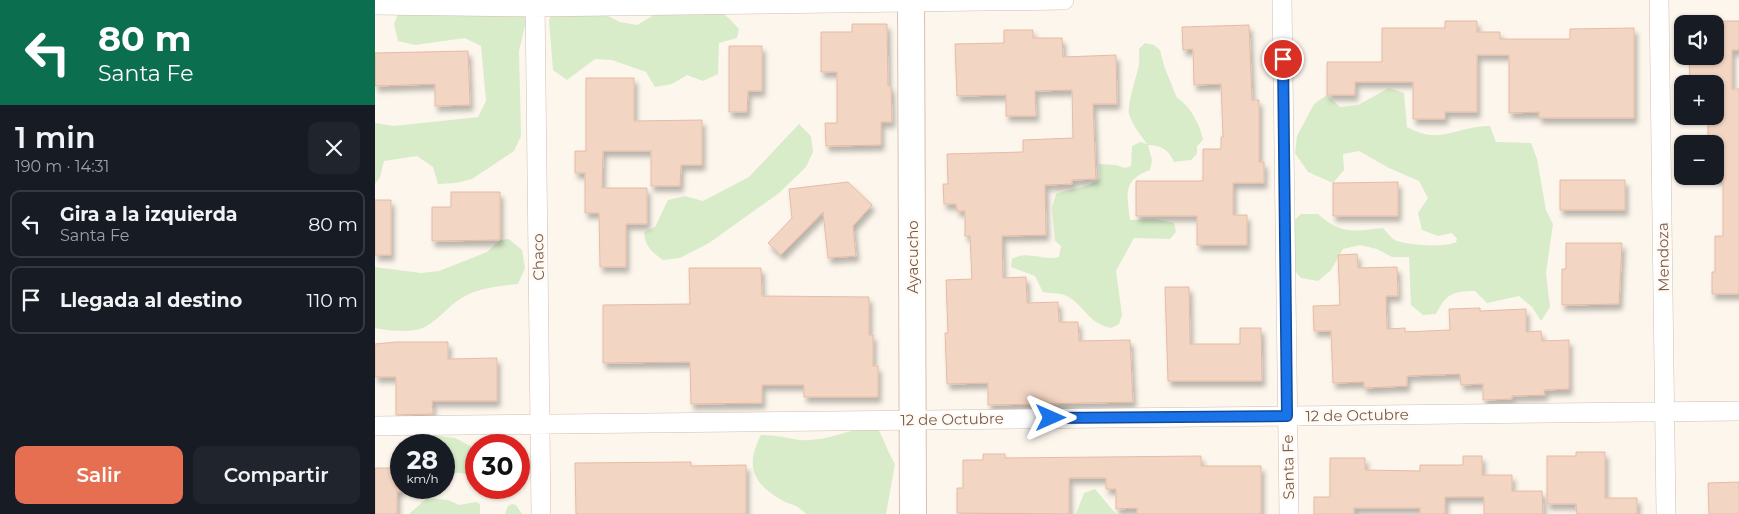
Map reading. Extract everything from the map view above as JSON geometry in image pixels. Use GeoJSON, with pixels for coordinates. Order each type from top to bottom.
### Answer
{"type":"FeatureCollection","features":[{"type":"Feature","properties":{"kind":"street"},"geometry":{"type":"LineString","coordinates":[[375,5],[1064,0]]}},
{"type":"Feature","properties":{"kind":"street","name":"Santa Fe"},"geometry":{"type":"LineString","coordinates":[[1282,0],[1289,514]]}},
{"type":"Feature","properties":{"kind":"street","name":"Mendoza"},"geometry":{"type":"LineString","coordinates":[[1659,0],[1666,514]]}},
{"type":"Feature","properties":{"kind":"street","name":"Ayacucho"},"geometry":{"type":"LineString","coordinates":[[911,1],[913,514]]}},
{"type":"Feature","properties":{"kind":"street","name":"Chaco"},"geometry":{"type":"LineString","coordinates":[[535,4],[541,514]]}},
{"type":"Feature","properties":{"kind":"street","name":"12 de Octubre"},"geometry":{"type":"LineString","coordinates":[[375,426],[1739,411]]}},
{"type":"Feature","properties":{"kind":"green space"},"geometry":{"type":"Polygon","coordinates":[[[664,3],[698,4],[714,8],[739,29],[737,38],[719,43],[718,74],[703,81],[687,75],[672,84],[655,87],[646,72],[612,60],[595,59],[567,80],[553,70],[549,20],[556,4],[602,13],[620,22],[637,25],[652,16],[664,3]]]}},
{"type":"Feature","properties":{"kind":"green space"},"geometry":{"type":"Polygon","coordinates":[[[516,5],[527,18],[519,51],[521,136],[514,151],[472,179],[456,183],[438,184],[433,167],[417,156],[384,161],[380,177],[375,184],[375,123],[394,126],[478,117],[486,101],[481,46],[465,38],[415,45],[398,41],[394,24],[401,7],[516,5]]]}},
{"type":"Feature","properties":{"kind":"green space"},"geometry":{"type":"Polygon","coordinates":[[[1145,43],[1154,45],[1160,50],[1164,66],[1177,98],[1186,105],[1194,116],[1203,140],[1197,146],[1197,154],[1191,160],[1174,162],[1170,154],[1164,149],[1148,145],[1152,160],[1150,170],[1135,179],[1128,189],[1130,220],[1155,219],[1174,223],[1176,232],[1170,239],[1134,238],[1116,271],[1122,315],[1119,324],[1111,328],[1097,323],[1076,302],[1067,296],[1043,292],[1035,276],[1011,267],[1012,259],[1018,256],[1059,257],[1061,246],[1055,241],[1052,208],[1056,194],[1086,186],[1096,181],[1100,178],[1099,164],[1116,165],[1125,168],[1131,166],[1132,146],[1140,142],[1147,144],[1129,114],[1129,105],[1139,67],[1139,49],[1145,43]]]}},
{"type":"Feature","properties":{"kind":"green space"},"geometry":{"type":"Polygon","coordinates":[[[1389,88],[1404,93],[1407,127],[1419,132],[1439,135],[1490,126],[1496,142],[1531,143],[1537,159],[1546,210],[1553,224],[1546,273],[1550,307],[1541,321],[1532,307],[1519,296],[1487,303],[1475,291],[1451,295],[1443,302],[1436,314],[1423,315],[1411,305],[1409,257],[1392,257],[1377,249],[1360,245],[1343,249],[1331,270],[1318,281],[1301,278],[1288,263],[1288,226],[1301,214],[1318,214],[1326,221],[1348,230],[1383,228],[1397,241],[1418,245],[1444,245],[1456,242],[1457,239],[1452,233],[1438,236],[1422,230],[1418,213],[1428,198],[1419,181],[1389,168],[1359,151],[1343,154],[1344,170],[1333,183],[1308,172],[1295,153],[1297,136],[1314,104],[1327,95],[1340,107],[1358,105],[1389,88]]]}},
{"type":"Feature","properties":{"kind":"green space"},"geometry":{"type":"Polygon","coordinates":[[[799,124],[811,136],[813,152],[806,167],[779,193],[709,243],[680,258],[663,260],[650,249],[644,232],[655,227],[668,200],[685,196],[703,201],[749,177],[799,124]]]}},
{"type":"Feature","properties":{"kind":"green space"},"geometry":{"type":"Polygon","coordinates":[[[509,239],[522,250],[525,268],[518,284],[487,288],[469,294],[457,301],[431,323],[420,329],[400,331],[375,328],[375,267],[421,273],[439,271],[487,252],[500,240],[509,239]]]}},
{"type":"Feature","properties":{"kind":"green space"},"geometry":{"type":"Polygon","coordinates":[[[876,426],[895,464],[886,514],[806,514],[798,507],[770,493],[757,479],[753,464],[756,445],[761,435],[808,440],[826,438],[876,426]]]}},
{"type":"Feature","properties":{"kind":"green space"},"geometry":{"type":"Polygon","coordinates":[[[455,438],[465,443],[465,474],[455,473],[455,438]]]}},
{"type":"Feature","properties":{"kind":"green space"},"geometry":{"type":"Polygon","coordinates":[[[1095,489],[1116,514],[1076,514],[1084,493],[1095,489]]]}},
{"type":"Feature","properties":{"kind":"green space"},"geometry":{"type":"Polygon","coordinates":[[[426,499],[448,500],[459,505],[476,502],[480,504],[480,514],[409,514],[426,499]]]}},
{"type":"Feature","properties":{"kind":"green space"},"geometry":{"type":"Polygon","coordinates":[[[516,505],[522,514],[505,514],[508,506],[516,505]]]}},
{"type":"Feature","properties":{"kind":"building"},"geometry":{"type":"Polygon","coordinates":[[[1445,21],[1477,21],[1477,32],[1500,32],[1500,39],[1570,39],[1570,29],[1634,28],[1634,118],[1539,118],[1539,112],[1509,113],[1509,55],[1477,55],[1477,112],[1445,112],[1445,119],[1413,119],[1413,82],[1355,82],[1355,95],[1327,95],[1327,62],[1382,62],[1382,28],[1445,28],[1445,21]]]}},
{"type":"Feature","properties":{"kind":"building"},"geometry":{"type":"Polygon","coordinates":[[[1724,21],[1739,21],[1739,50],[1732,50],[1732,89],[1739,89],[1739,294],[1712,294],[1712,272],[1715,272],[1715,236],[1723,236],[1724,135],[1708,135],[1708,125],[1724,125],[1724,75],[1690,75],[1689,65],[1724,65],[1724,21]]]}},
{"type":"Feature","properties":{"kind":"building"},"geometry":{"type":"Polygon","coordinates":[[[852,24],[887,24],[888,86],[891,86],[892,122],[881,122],[881,145],[826,146],[825,123],[837,123],[837,72],[821,72],[821,32],[852,32],[852,24]]]}},
{"type":"Feature","properties":{"kind":"building"},"geometry":{"type":"Polygon","coordinates":[[[1249,25],[1252,100],[1259,100],[1259,162],[1264,162],[1264,183],[1233,183],[1233,215],[1247,215],[1247,245],[1197,245],[1197,216],[1136,216],[1136,181],[1203,181],[1203,149],[1221,149],[1221,137],[1223,137],[1221,84],[1194,85],[1193,49],[1183,50],[1182,27],[1249,25]]]}},
{"type":"Feature","properties":{"kind":"building"},"geometry":{"type":"Polygon","coordinates":[[[1004,30],[1033,30],[1033,38],[1062,38],[1063,57],[1116,55],[1117,104],[1093,104],[1096,179],[1072,180],[1072,184],[1045,185],[1046,235],[1002,236],[1003,278],[1026,277],[1027,303],[1058,302],[1059,322],[1078,322],[1079,341],[1130,340],[1133,402],[988,405],[988,383],[947,384],[945,333],[948,333],[946,280],[972,279],[970,236],[965,236],[965,211],[957,211],[956,204],[944,204],[943,184],[948,184],[947,154],[1023,152],[1023,140],[1073,138],[1072,90],[1035,91],[1036,116],[1006,116],[1006,95],[957,96],[955,44],[1004,43],[1004,30]]]}},
{"type":"Feature","properties":{"kind":"building"},"geometry":{"type":"Polygon","coordinates":[[[729,46],[762,46],[762,91],[748,91],[747,112],[729,112],[729,46]]]}},
{"type":"Feature","properties":{"kind":"building"},"geometry":{"type":"Polygon","coordinates":[[[468,51],[470,105],[435,106],[435,84],[375,86],[375,53],[468,51]]]}},
{"type":"Feature","properties":{"kind":"building"},"geometry":{"type":"Polygon","coordinates":[[[586,78],[634,78],[634,121],[702,120],[702,165],[681,165],[680,186],[651,186],[651,151],[603,151],[602,188],[647,188],[647,224],[626,224],[626,267],[600,267],[599,213],[585,213],[585,173],[575,173],[575,151],[586,151],[586,78]]]}},
{"type":"Feature","properties":{"kind":"building"},"geometry":{"type":"Polygon","coordinates":[[[1560,180],[1625,180],[1625,210],[1560,210],[1560,180]]]}},
{"type":"Feature","properties":{"kind":"building"},"geometry":{"type":"Polygon","coordinates":[[[848,182],[872,205],[853,226],[856,256],[828,258],[823,212],[781,255],[768,243],[792,218],[789,189],[848,182]]]}},
{"type":"Feature","properties":{"kind":"building"},"geometry":{"type":"Polygon","coordinates":[[[1398,182],[1398,216],[1333,216],[1333,183],[1398,182]]]}},
{"type":"Feature","properties":{"kind":"building"},"geometry":{"type":"Polygon","coordinates":[[[451,192],[500,192],[500,240],[432,241],[432,207],[451,207],[451,192]]]}},
{"type":"Feature","properties":{"kind":"building"},"geometry":{"type":"Polygon","coordinates":[[[375,200],[391,200],[391,255],[375,255],[375,200]]]}},
{"type":"Feature","properties":{"kind":"building"},"geometry":{"type":"Polygon","coordinates":[[[1566,243],[1622,243],[1619,304],[1562,305],[1562,269],[1566,269],[1566,243]]]}},
{"type":"Feature","properties":{"kind":"building"},"geometry":{"type":"Polygon","coordinates":[[[1357,254],[1358,268],[1397,267],[1398,296],[1386,296],[1387,329],[1405,328],[1405,332],[1450,330],[1449,309],[1480,308],[1480,311],[1526,309],[1526,332],[1541,331],[1542,341],[1569,340],[1569,389],[1544,390],[1545,395],[1512,396],[1512,399],[1483,400],[1483,384],[1461,385],[1460,374],[1407,376],[1407,386],[1364,388],[1364,382],[1333,383],[1331,331],[1314,331],[1313,306],[1340,305],[1338,255],[1357,254]]]}},
{"type":"Feature","properties":{"kind":"building"},"geometry":{"type":"Polygon","coordinates":[[[689,268],[761,268],[762,296],[869,297],[869,335],[873,335],[873,366],[878,366],[878,397],[804,397],[804,385],[762,385],[762,403],[691,404],[690,362],[603,363],[603,305],[690,304],[689,268]]]}},
{"type":"Feature","properties":{"kind":"building"},"geometry":{"type":"Polygon","coordinates":[[[1165,287],[1189,287],[1190,344],[1240,344],[1240,328],[1261,328],[1262,381],[1168,381],[1165,287]]]}},
{"type":"Feature","properties":{"kind":"building"},"geometry":{"type":"Polygon","coordinates":[[[448,342],[448,359],[497,358],[497,401],[432,401],[433,414],[396,415],[396,377],[375,377],[375,344],[448,342]]]}},
{"type":"Feature","properties":{"kind":"building"},"geometry":{"type":"Polygon","coordinates":[[[1576,452],[1605,452],[1605,498],[1637,498],[1637,514],[1577,514],[1576,504],[1547,504],[1547,456],[1576,456],[1576,452]]]}},
{"type":"Feature","properties":{"kind":"building"},"geometry":{"type":"Polygon","coordinates":[[[983,454],[1005,454],[1005,458],[1201,456],[1201,466],[1261,466],[1261,514],[1137,514],[1137,508],[1116,509],[1116,489],[1106,489],[1106,478],[1069,478],[1069,514],[957,513],[957,488],[963,488],[963,460],[983,460],[983,454]]]}},
{"type":"Feature","properties":{"kind":"building"},"geometry":{"type":"Polygon","coordinates":[[[1463,456],[1482,456],[1482,475],[1512,475],[1512,491],[1542,491],[1543,514],[1484,514],[1484,497],[1445,497],[1445,514],[1420,514],[1420,508],[1354,508],[1354,514],[1314,514],[1314,497],[1330,497],[1330,458],[1365,458],[1365,470],[1420,471],[1420,465],[1463,465],[1463,456]]]}},
{"type":"Feature","properties":{"kind":"building"},"geometry":{"type":"Polygon","coordinates":[[[691,462],[691,466],[746,465],[746,514],[576,514],[575,463],[691,462]]]}},
{"type":"Feature","properties":{"kind":"building"},"geometry":{"type":"Polygon","coordinates":[[[375,468],[390,468],[390,499],[397,499],[397,514],[375,514],[375,468]]]}},
{"type":"Feature","properties":{"kind":"building"},"geometry":{"type":"Polygon","coordinates":[[[1739,482],[1739,514],[1709,514],[1708,483],[1739,482]]]}},
{"type":"Feature","properties":{"kind":"route"},"geometry":{"type":"LineString","coordinates":[[1051,418],[1287,416],[1283,59]]}}]}
